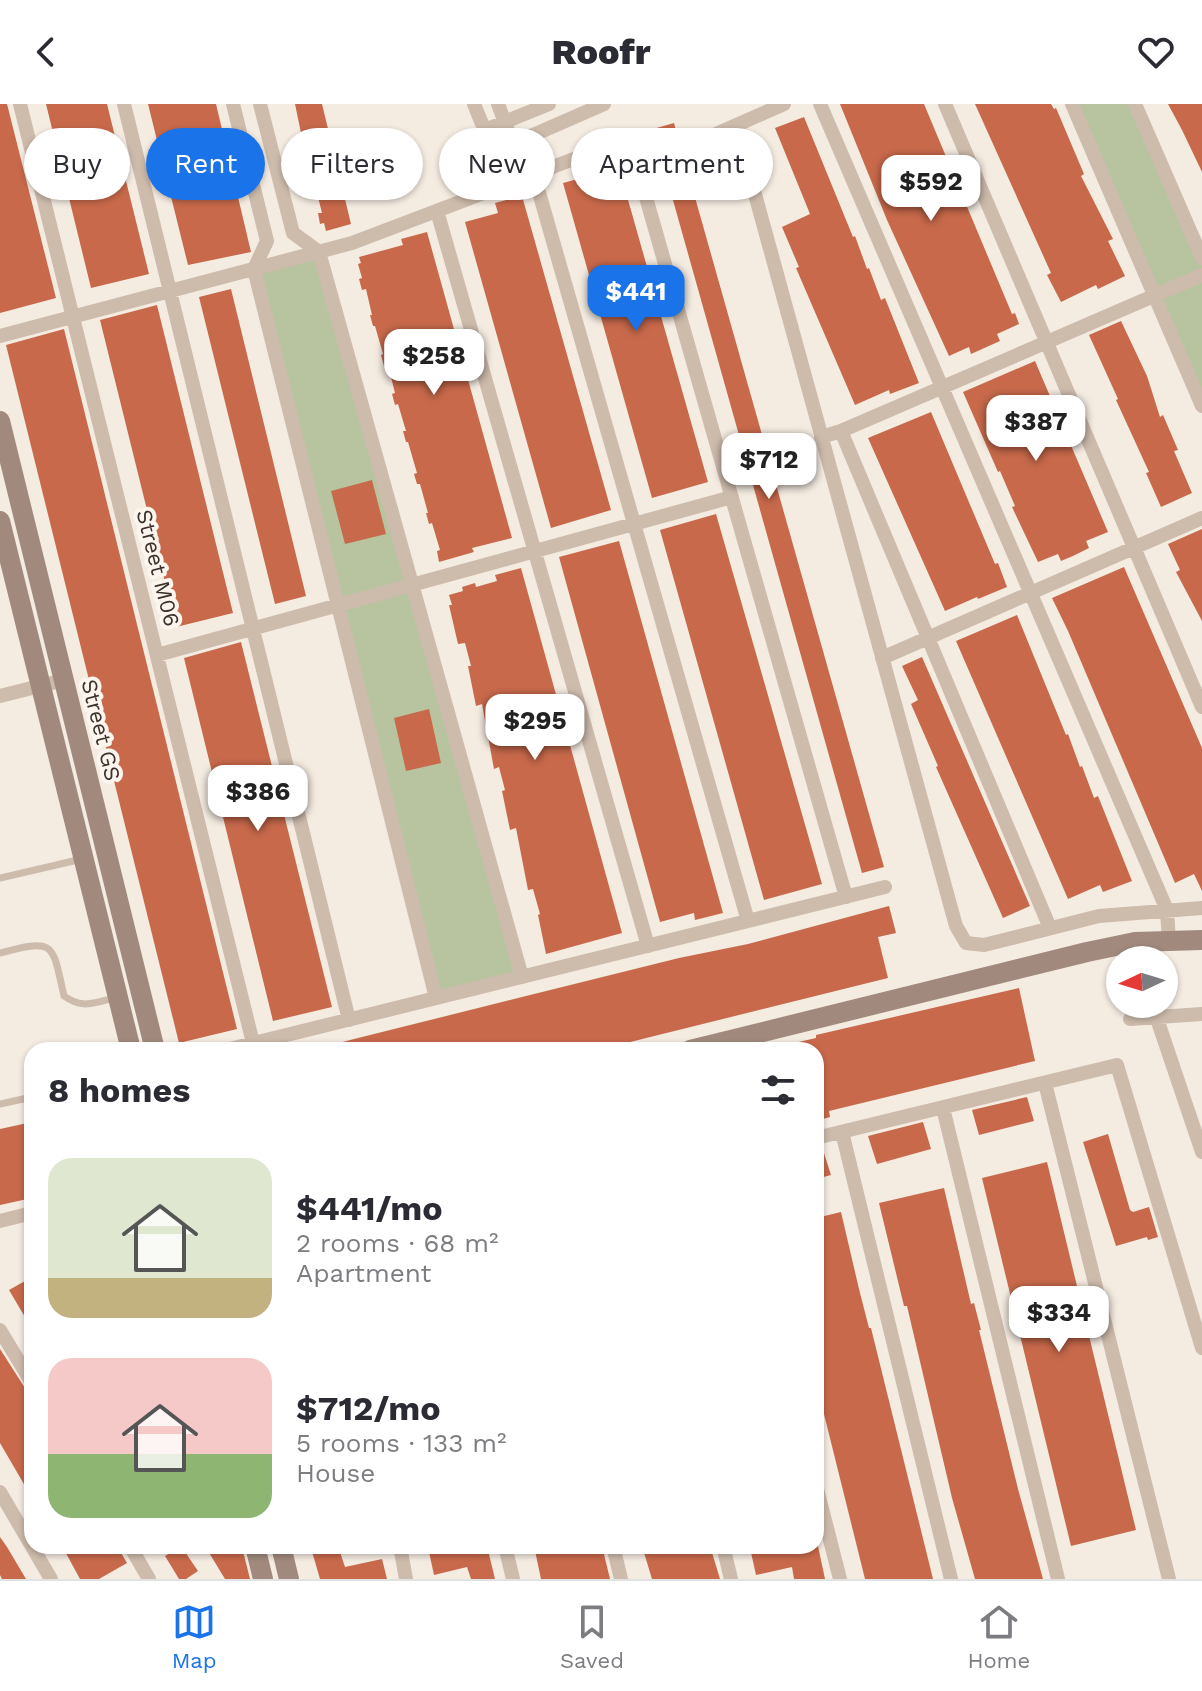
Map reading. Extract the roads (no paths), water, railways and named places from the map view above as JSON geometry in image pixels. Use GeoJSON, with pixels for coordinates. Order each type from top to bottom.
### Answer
{"type":"FeatureCollection","features":[{"type":"Feature","properties":{"kind":"street","name":"Street M06"},"geometry":{"type":"LineString","coordinates":[[20,104],[253,1042]]}},
{"type":"Feature","properties":{"kind":"street"},"geometry":{"type":"LineString","coordinates":[[124,104],[349,1020]]}},
{"type":"Feature","properties":{"kind":"street"},"geometry":{"type":"LineString","coordinates":[[233,104],[267,241],[254,269],[436,998]]}},
{"type":"Feature","properties":{"kind":"street"},"geometry":{"type":"LineString","coordinates":[[260,104],[293,233],[319,252],[522,977]]}},
{"type":"Feature","properties":{"kind":"street"},"geometry":{"type":"LineString","coordinates":[[474,104],[484,128]]}},
{"type":"Feature","properties":{"kind":"street"},"geometry":{"type":"LineString","coordinates":[[498,104],[507,128]]}},
{"type":"Feature","properties":{"kind":"street"},"geometry":{"type":"LineString","coordinates":[[490,128],[549,104]]}},
{"type":"Feature","properties":{"kind":"street"},"geometry":{"type":"LineString","coordinates":[[549,128],[604,104]]}},
{"type":"Feature","properties":{"kind":"street"},"geometry":{"type":"LineString","coordinates":[[729,128],[784,104]]}},
{"type":"Feature","properties":{"kind":"street"},"geometry":{"type":"LineString","coordinates":[[820,104],[1167,910],[1169,942]]}},
{"type":"Feature","properties":{"kind":"street"},"geometry":{"type":"LineString","coordinates":[[945,104],[1202,707]]}},
{"type":"Feature","properties":{"kind":"street"},"geometry":{"type":"LineString","coordinates":[[1072,104],[1202,406]]}},
{"type":"Feature","properties":{"kind":"street"},"geometry":{"type":"LineString","coordinates":[[1135,104],[1202,258]]}},
{"type":"Feature","properties":{"kind":"street"},"geometry":{"type":"LineString","coordinates":[[736,125],[956,926],[966,943],[984,945],[1099,916],[1202,908]]}},
{"type":"Feature","properties":{"kind":"street"},"geometry":{"type":"LineString","coordinates":[[555,167],[629,138],[846,897]]}},
{"type":"Feature","properties":{"kind":"street"},"geometry":{"type":"LineString","coordinates":[[0,336],[352,243],[467,200]]}},
{"type":"Feature","properties":{"kind":"street"},"geometry":{"type":"LineString","coordinates":[[541,200],[748,921]]}},
{"type":"Feature","properties":{"kind":"street"},"geometry":{"type":"LineString","coordinates":[[437,211],[648,946]]}},
{"type":"Feature","properties":{"kind":"street"},"geometry":{"type":"LineString","coordinates":[[821,437],[1202,275]]}},
{"type":"Feature","properties":{"kind":"street","name":"Street GS"},"geometry":{"type":"LineString","coordinates":[[0,421],[153,1042]]}},
{"type":"Feature","properties":{"kind":"street"},"geometry":{"type":"LineString","coordinates":[[841,431],[1050,928]]}},
{"type":"Feature","properties":{"kind":"street"},"geometry":{"type":"LineString","coordinates":[[157,655],[732,497]]}},
{"type":"Feature","properties":{"kind":"street"},"geometry":{"type":"LineString","coordinates":[[882,658],[1202,518]]}},
{"type":"Feature","properties":{"kind":"street"},"geometry":{"type":"LineString","coordinates":[[0,522],[129,1042]]}},
{"type":"Feature","properties":{"kind":"street"},"geometry":{"type":"LineString","coordinates":[[0,696],[64,680]]}},
{"type":"Feature","properties":{"kind":"street"},"geometry":{"type":"LineString","coordinates":[[84,858],[106,852]]}},
{"type":"Feature","properties":{"kind":"street"},"geometry":{"type":"LineString","coordinates":[[257,1042],[885,887]]}},
{"type":"Feature","properties":{"kind":"street"},"geometry":{"type":"LineString","coordinates":[[1154,946],[1202,940]]}},
{"type":"Feature","properties":{"kind":"street"},"geometry":{"type":"LineString","coordinates":[[731,1042],[1106,958]]}},
{"type":"Feature","properties":{"kind":"street"},"geometry":{"type":"LineString","coordinates":[[114,975],[135,970]]}},
{"type":"Feature","properties":{"kind":"street"},"geometry":{"type":"LineString","coordinates":[[1178,1012],[1202,1014]]}},
{"type":"Feature","properties":{"kind":"street"},"geometry":{"type":"LineString","coordinates":[[1157,1018],[1202,1152]]}},
{"type":"Feature","properties":{"kind":"street"},"geometry":{"type":"LineString","coordinates":[[824,1136],[1117,1065],[1202,1348]]}},
{"type":"Feature","properties":{"kind":"street"},"geometry":{"type":"LineString","coordinates":[[1045,1083],[1169,1579]]}},
{"type":"Feature","properties":{"kind":"street"},"geometry":{"type":"LineString","coordinates":[[943,1108],[1058,1579]]}},
{"type":"Feature","properties":{"kind":"street"},"geometry":{"type":"LineString","coordinates":[[842,1132],[951,1579]]}},
{"type":"Feature","properties":{"kind":"street"},"geometry":{"type":"LineString","coordinates":[[0,1221],[24,1215]]}},
{"type":"Feature","properties":{"kind":"street"},"geometry":{"type":"LineString","coordinates":[[0,1330],[24,1370]]}},
{"type":"Feature","properties":{"kind":"street"},"geometry":{"type":"LineString","coordinates":[[0,1492],[24,1533]]}},
{"type":"Feature","properties":{"kind":"street"},"geometry":{"type":"LineString","coordinates":[[824,1516],[840,1579]]}},
{"type":"Feature","properties":{"kind":"street"},"geometry":{"type":"LineString","coordinates":[[36,1554],[51,1579]]}},
{"type":"Feature","properties":{"kind":"street"},"geometry":{"type":"LineString","coordinates":[[135,1554],[149,1579]]}},
{"type":"Feature","properties":{"kind":"street"},"geometry":{"type":"LineString","coordinates":[[257,1554],[263,1579]]}},
{"type":"Feature","properties":{"kind":"street"},"geometry":{"type":"LineString","coordinates":[[283,1554],[289,1579]]}},
{"type":"Feature","properties":{"kind":"street"},"geometry":{"type":"LineString","coordinates":[[401,1554],[406,1579]]}},
{"type":"Feature","properties":{"kind":"street"},"geometry":{"type":"LineString","coordinates":[[507,1554],[513,1579]]}},
{"type":"Feature","properties":{"kind":"street"},"geometry":{"type":"LineString","coordinates":[[615,1554],[621,1579]]}},
{"type":"Feature","properties":{"kind":"street"},"geometry":{"type":"LineString","coordinates":[[725,1554],[731,1579]]}},
{"type":"Feature","properties":{"kind":"lane"},"geometry":{"type":"LineString","coordinates":[[0,522],[24,517]]}},
{"type":"Feature","properties":{"kind":"lane"},"geometry":{"type":"LineString","coordinates":[[0,878],[84,858]]}},
{"type":"Feature","properties":{"kind":"lane"},"geometry":{"type":"LineString","coordinates":[[0,953],[33,944],[46,946],[55,953],[64,996],[76,1004],[87,1005],[118,998]]}},
{"type":"Feature","properties":{"kind":"lane"},"geometry":{"type":"LineString","coordinates":[[0,1104],[24,1099]]}}]}
